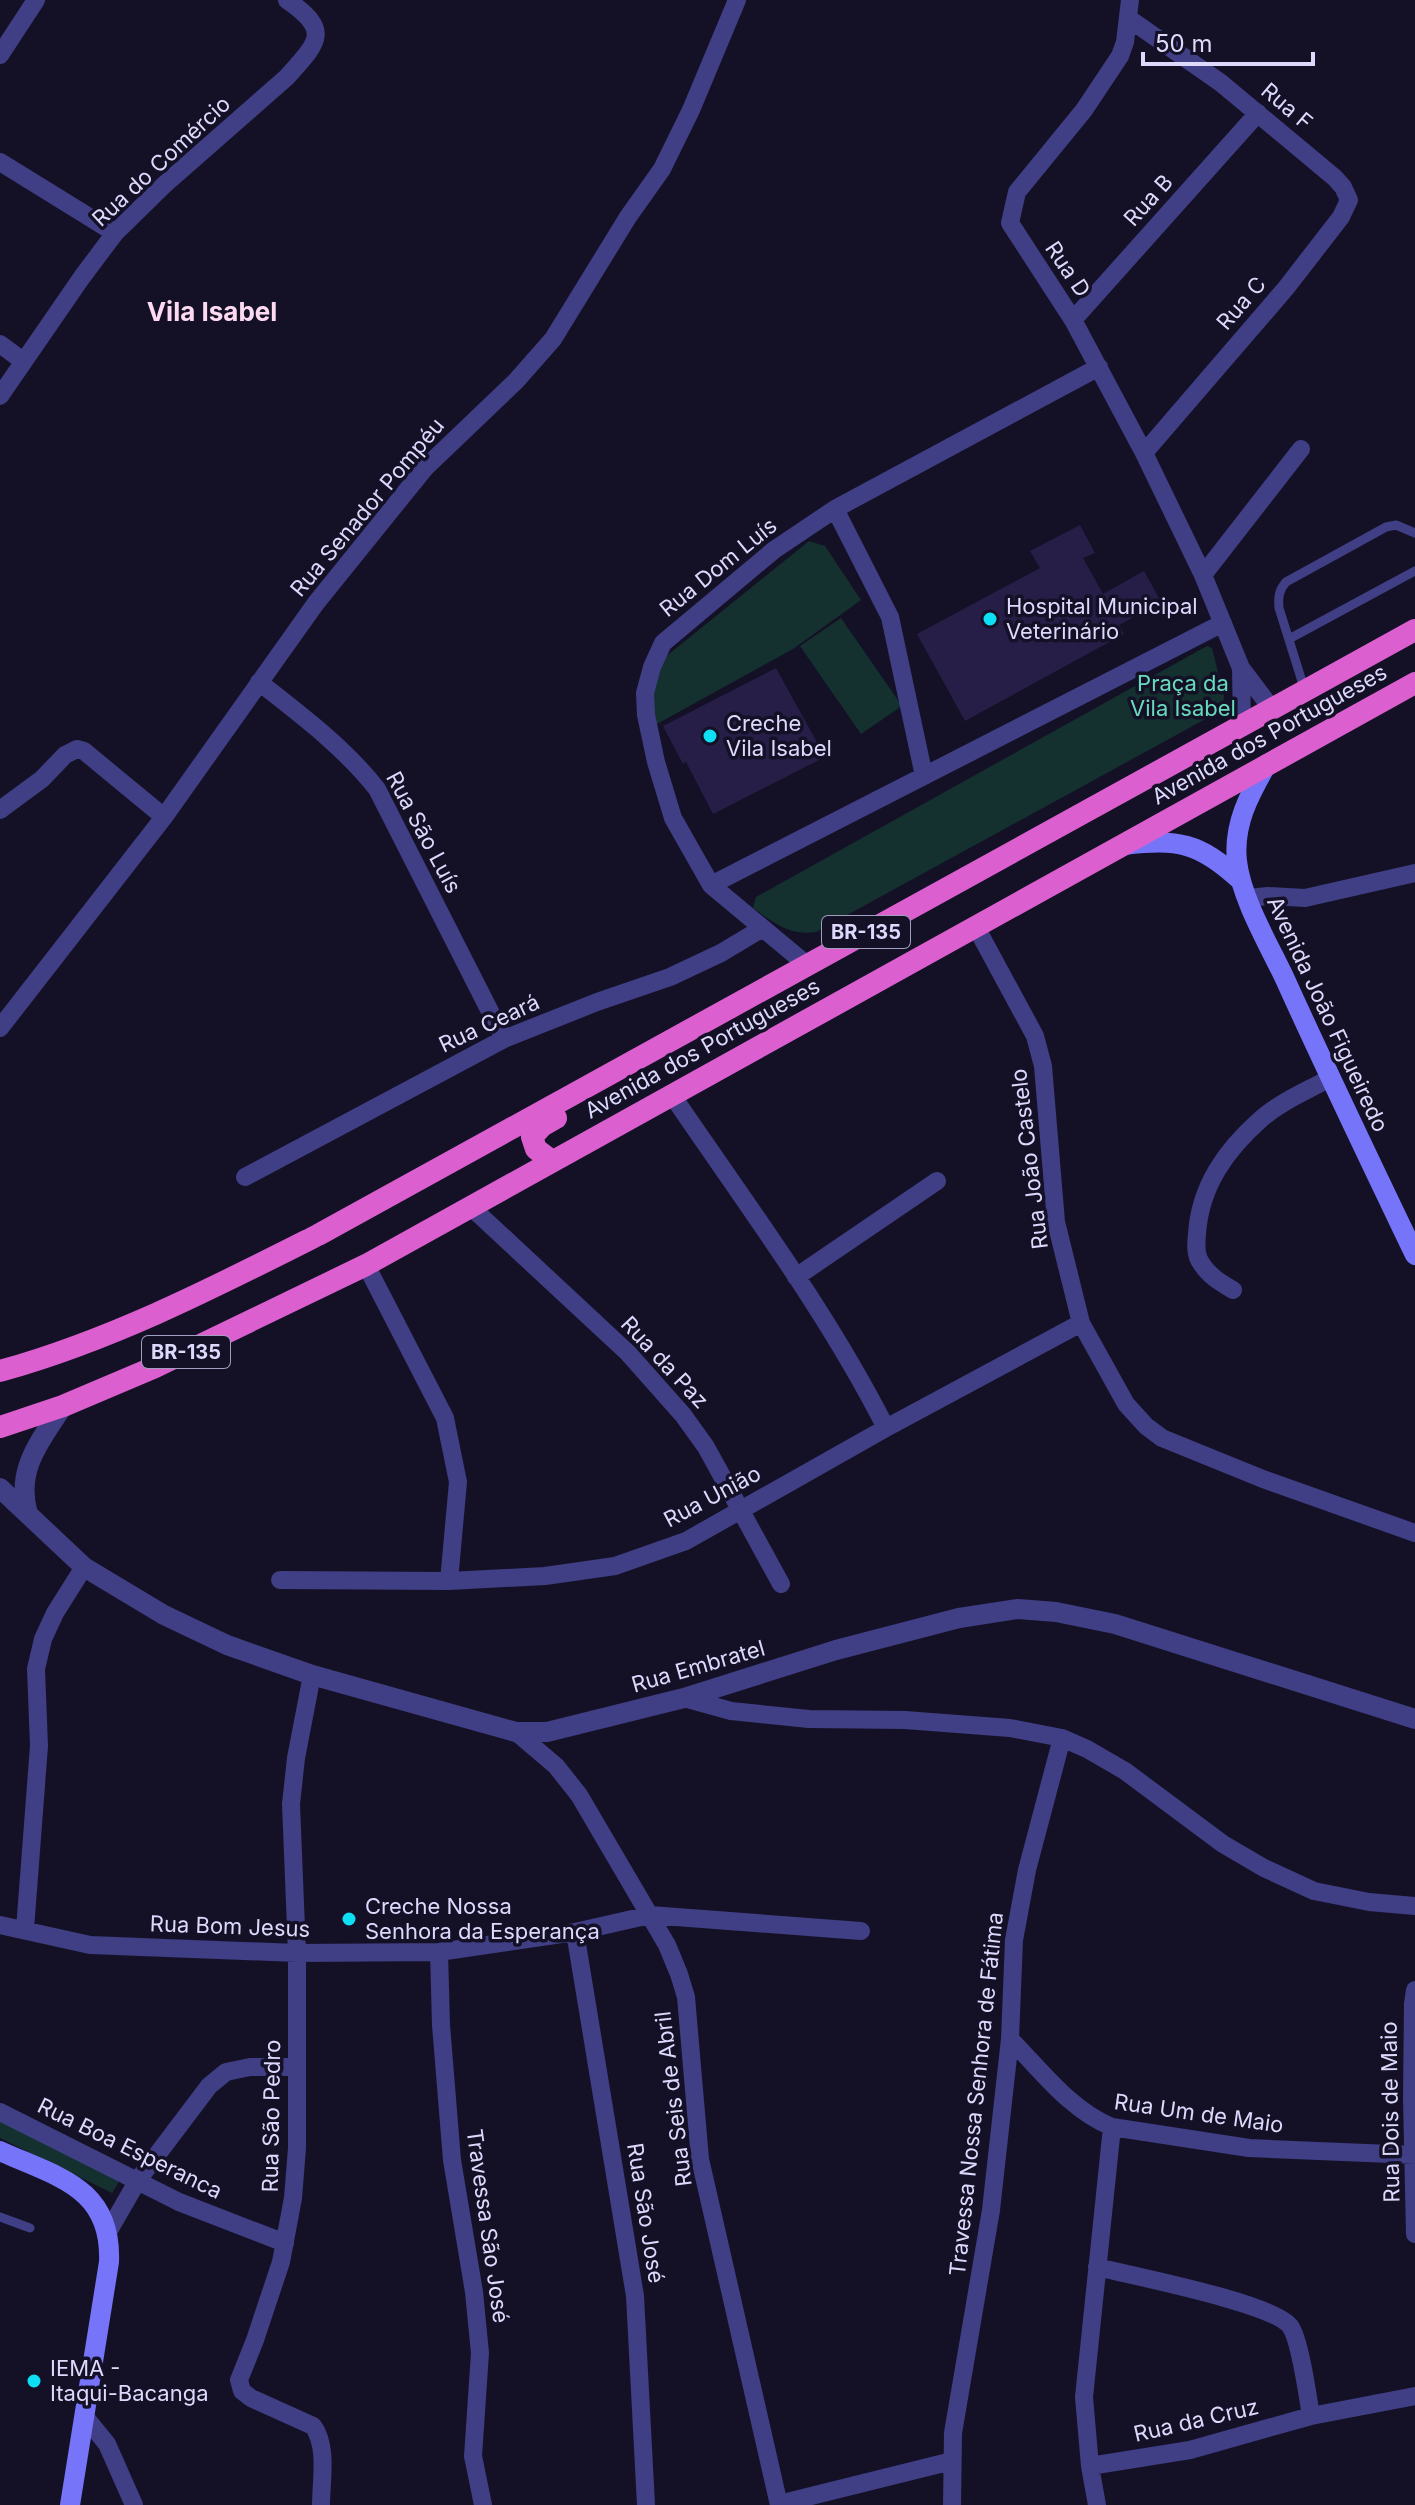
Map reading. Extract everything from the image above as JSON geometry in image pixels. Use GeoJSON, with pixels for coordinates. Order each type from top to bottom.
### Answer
{"type":"FeatureCollection","features":[{"type":"Feature","properties":{"kind":"highway","name":"Avenida dos Portugueses"},"geometry":{"type":"LineString","coordinates":[[0,1371],[85,1344],[191,1300],[318,1235],[1415,630]]}},
{"type":"Feature","properties":{"kind":"highway","name":"Avenida dos Portugueses"},"geometry":{"type":"LineString","coordinates":[[0,1427],[63,1406],[155,1367],[366,1265],[1415,683]]}},
{"type":"Feature","properties":{"kind":"highway"},"geometry":{"type":"LineString","coordinates":[[552,1161],[536,1149],[534,1132],[669,1058],[714,1016]]}},
{"type":"Feature","properties":{"kind":"main road","name":"Avenida João Figueiredo"},"geometry":{"type":"LineString","coordinates":[[1267,764],[1245,804],[1239,826],[1236,850],[1244,889],[1415,1255]]}},
{"type":"Feature","properties":{"kind":"main road","name":"Avenida João Figueiredo"},"geometry":{"type":"LineString","coordinates":[[1124,845],[1169,842],[1188,846],[1206,853],[1244,889]]}},
{"type":"Feature","properties":{"kind":"main road"},"geometry":{"type":"LineString","coordinates":[[0,2151],[86,2194],[108,2232],[109,2262],[70,2505]]}},
{"type":"Feature","properties":{"kind":"street"},"geometry":{"type":"LineString","coordinates":[[0,55],[36,0]]}},
{"type":"Feature","properties":{"kind":"street","name":"Rua Senador Pompéu"},"geometry":{"type":"LineString","coordinates":[[0,1028],[164,817],[316,603],[425,468],[516,381],[553,339],[628,217],[662,169],[691,110],[737,0]]}},
{"type":"Feature","properties":{"kind":"street","name":"Rua do Comércio"},"geometry":{"type":"LineString","coordinates":[[0,396],[115,233],[164,185],[287,77],[305,57],[315,41],[317,30],[313,20],[293,4]]}},
{"type":"Feature","properties":{"kind":"street","name":"Rua F"},"geometry":{"type":"LineString","coordinates":[[1129,9],[1335,178]]}},
{"type":"Feature","properties":{"kind":"street","name":"Rua D"},"geometry":{"type":"LineString","coordinates":[[1129,9],[1120,56],[1084,110],[1017,192],[1010,223],[1073,320],[1099,367],[1203,575],[1241,668],[1272,709]]}},
{"type":"Feature","properties":{"kind":"street","name":"Rua B"},"geometry":{"type":"LineString","coordinates":[[1073,320],[1258,113]]}},
{"type":"Feature","properties":{"kind":"street"},"geometry":{"type":"LineString","coordinates":[[0,162],[115,233]]}},
{"type":"Feature","properties":{"kind":"street","name":"Rua C"},"geometry":{"type":"LineString","coordinates":[[1144,453],[1286,288],[1341,217],[1347,207],[1348,195],[1335,178]]}},
{"type":"Feature","properties":{"kind":"street"},"geometry":{"type":"LineString","coordinates":[[0,344],[23,361]]}},
{"type":"Feature","properties":{"kind":"street","name":"Rua Dom Luís"},"geometry":{"type":"LineString","coordinates":[[807,965],[711,885],[673,818],[646,715],[645,693],[663,643],[774,550],[835,509],[1099,367]]}},
{"type":"Feature","properties":{"kind":"street"},"geometry":{"type":"LineString","coordinates":[[1203,575],[1301,449]]}},
{"type":"Feature","properties":{"kind":"street"},"geometry":{"type":"LineString","coordinates":[[835,509],[890,617],[924,776]]}},
{"type":"Feature","properties":{"kind":"street"},"geometry":{"type":"LineString","coordinates":[[711,885],[1223,623]]}},
{"type":"Feature","properties":{"kind":"street","name":"Rua D"},"geometry":{"type":"LineString","coordinates":[[1241,668],[1242,725]]}},
{"type":"Feature","properties":{"kind":"street","name":"Rua São Luís"},"geometry":{"type":"LineString","coordinates":[[259,682],[331,741],[377,789],[504,1039]]}},
{"type":"Feature","properties":{"kind":"street"},"geometry":{"type":"LineString","coordinates":[[0,810],[42,779],[65,755],[77,749],[84,751],[164,817]]}},
{"type":"Feature","properties":{"kind":"street"},"geometry":{"type":"LineString","coordinates":[[1244,889],[1268,896],[1305,898],[1415,873]]}},
{"type":"Feature","properties":{"kind":"street","name":"Rua João Castelo"},"geometry":{"type":"LineString","coordinates":[[976,927],[1035,1036],[1043,1066],[1056,1222],[1081,1323],[1126,1404],[1162,1438],[1263,1479],[1415,1533]]}},
{"type":"Feature","properties":{"kind":"street","name":"Rua Ceará"},"geometry":{"type":"LineString","coordinates":[[245,1177],[504,1039],[670,977],[721,953],[761,929]]}},
{"type":"Feature","properties":{"kind":"street"},"geometry":{"type":"LineString","coordinates":[[1233,1290],[1211,1277],[1198,1261],[1198,1216],[1204,1194],[1216,1169],[1238,1140],[1264,1116],[1330,1078]]}},
{"type":"Feature","properties":{"kind":"street"},"geometry":{"type":"LineString","coordinates":[[672,1095],[796,1277],[854,1369],[886,1428]]}},
{"type":"Feature","properties":{"kind":"street"},"geometry":{"type":"LineString","coordinates":[[796,1277],[937,1181]]}},
{"type":"Feature","properties":{"kind":"street","name":"Rua da Paz"},"geometry":{"type":"LineString","coordinates":[[471,1207],[628,1353],[683,1415],[706,1447],[781,1584]]}},
{"type":"Feature","properties":{"kind":"street"},"geometry":{"type":"LineString","coordinates":[[366,1265],[445,1418],[458,1482],[449,1581]]}},
{"type":"Feature","properties":{"kind":"street","name":"Rua União"},"geometry":{"type":"LineString","coordinates":[[280,1580],[449,1581],[545,1576],[615,1566],[686,1541],[1081,1323]]}},
{"type":"Feature","properties":{"kind":"street"},"geometry":{"type":"LineString","coordinates":[[28,1514],[23,1499],[26,1472],[38,1444],[63,1406]]}},
{"type":"Feature","properties":{"kind":"street","name":"Rua Embratel"},"geometry":{"type":"LineString","coordinates":[[0,1488],[84,1567],[164,1615],[227,1645],[312,1675],[516,1732],[547,1732],[684,1698],[851,1646],[959,1618],[1018,1609],[1056,1612],[1115,1624],[1415,1719]]}},
{"type":"Feature","properties":{"kind":"street"},"geometry":{"type":"LineString","coordinates":[[25,1929],[39,1746],[36,1669],[43,1639],[55,1613],[84,1567]]}},
{"type":"Feature","properties":{"kind":"street","name":"Rua São Pedro"},"geometry":{"type":"LineString","coordinates":[[312,1675],[296,1758],[291,1804],[297,1953],[297,2148],[293,2198],[285,2243],[255,2340],[239,2380],[242,2391],[251,2398],[313,2426],[319,2434],[322,2451],[321,2505]]}},
{"type":"Feature","properties":{"kind":"street"},"geometry":{"type":"LineString","coordinates":[[684,1698],[731,1711],[809,1719],[905,1720],[1010,1728],[1062,1738],[1125,1771],[1223,1844],[1264,1868],[1314,1891],[1369,1902],[1415,1906]]}},
{"type":"Feature","properties":{"kind":"street","name":"Rua Seis de Abril"},"geometry":{"type":"LineString","coordinates":[[516,1732],[556,1766],[579,1795],[650,1915],[679,1974],[686,1997],[700,2159],[779,2505]]}},
{"type":"Feature","properties":{"kind":"street","name":"Travessa Nossa Senhora de Fátima"},"geometry":{"type":"LineString","coordinates":[[952,2505],[953,2433],[991,2210],[1010,2039],[1014,1940],[1027,1870],[1062,1738]]}},
{"type":"Feature","properties":{"kind":"street","name":"Rua Bom Jesus"},"geometry":{"type":"LineString","coordinates":[[0,1925],[90,1945],[297,1953],[439,1952],[575,1932],[650,1915],[861,1931]]}},
{"type":"Feature","properties":{"kind":"street","name":"Rua São José"},"geometry":{"type":"LineString","coordinates":[[575,1932],[635,2296],[646,2505]]}},
{"type":"Feature","properties":{"kind":"street","name":"Travessa São José"},"geometry":{"type":"LineString","coordinates":[[439,1952],[441,2025],[452,2160],[479,2338],[473,2456],[483,2505]]}},
{"type":"Feature","properties":{"kind":"street","name":"Rua Dois de Maio"},"geometry":{"type":"LineString","coordinates":[[1415,1990],[1415,2234]]}},
{"type":"Feature","properties":{"kind":"street","name":"Rua Um de Maio"},"geometry":{"type":"LineString","coordinates":[[1010,2039],[1079,2109],[1094,2120],[1112,2127],[1249,2148],[1414,2155]]}},
{"type":"Feature","properties":{"kind":"street"},"geometry":{"type":"LineString","coordinates":[[108,2232],[138,2180],[209,2086],[226,2072],[250,2067],[297,2067]]}},
{"type":"Feature","properties":{"kind":"street","name":"Rua Boa Esperanca"},"geometry":{"type":"LineString","coordinates":[[0,2112],[179,2202],[285,2243]]}},
{"type":"Feature","properties":{"kind":"street"},"geometry":{"type":"LineString","coordinates":[[1097,2505],[1084,2397],[1112,2127]]}},
{"type":"Feature","properties":{"kind":"street"},"geometry":{"type":"LineString","coordinates":[[1097,2267],[1249,2304],[1279,2318],[1291,2327],[1296,2340],[1311,2416]]}},
{"type":"Feature","properties":{"kind":"street","name":"Rua da Cruz"},"geometry":{"type":"LineString","coordinates":[[1090,2466],[1190,2450],[1311,2416],[1415,2396]]}},
{"type":"Feature","properties":{"kind":"street"},"geometry":{"type":"LineString","coordinates":[[85,2417],[107,2444],[134,2505]]}},
{"type":"Feature","properties":{"kind":"street"},"geometry":{"type":"LineString","coordinates":[[779,2505],[952,2461]]}},
{"type":"Feature","properties":{"kind":"lane"},"geometry":{"type":"LineString","coordinates":[[1305,691],[1279,608],[1278,597],[1286,582],[1386,527],[1396,525],[1415,533]]}},
{"type":"Feature","properties":{"kind":"lane"},"geometry":{"type":"LineString","coordinates":[[1289,639],[1415,571]]}},
{"type":"Feature","properties":{"kind":"lane"},"geometry":{"type":"LineString","coordinates":[[0,2217],[30,2228]]}},
{"type":"Feature","properties":{"kind":"green space"},"geometry":{"type":"Polygon","coordinates":[[[809,541],[825,546],[861,600],[793,649],[655,725],[652,690],[664,658],[809,541]]]}},
{"type":"Feature","properties":{"kind":"green space"},"geometry":{"type":"Polygon","coordinates":[[[841,618],[902,706],[861,734],[800,646],[841,618]]]}},
{"type":"Feature","properties":{"kind":"green space","name":"Praça da Vila Isabel"},"geometry":{"type":"Polygon","coordinates":[[[1207,646],[1212,648],[1224,696],[1222,710],[816,932],[790,930],[753,908],[756,897],[1207,646]]]}},
{"type":"Feature","properties":{"kind":"green space"},"geometry":{"type":"Polygon","coordinates":[[[0,2120],[120,2180],[112,2193],[0,2138],[0,2120]]]}},
{"type":"Feature","properties":{"kind":"building","name":"Hospital Municipal Veterinário"},"geometry":{"type":"Polygon","coordinates":[[[1080,525],[1095,553],[1083,558],[1103,594],[1144,571],[1161,602],[1119,625],[1124,634],[965,721],[917,634],[1040,568],[1030,551],[1080,525]]]}},
{"type":"Feature","properties":{"kind":"building","name":"Creche Vila Isabel"},"geometry":{"type":"Polygon","coordinates":[[[776,668],[825,757],[713,814],[663,726],[776,668]]]}},
{"type":"Feature","properties":{"kind":"place","name":"Hospital Municipal Veterinário"},"geometry":{"type":"Point","coordinates":[990,619]}},
{"type":"Feature","properties":{"kind":"place","name":"Creche Vila Isabel"},"geometry":{"type":"Point","coordinates":[710,736]}},
{"type":"Feature","properties":{"kind":"place","name":"Creche Nossa Senhora da Esperança"},"geometry":{"type":"Point","coordinates":[349,1919]}},
{"type":"Feature","properties":{"kind":"place","name":"IEMA - Itaqui-Bacanga"},"geometry":{"type":"Point","coordinates":[34,2381]}},
{"type":"Feature","properties":{"kind":"district","name":"Vila Isabel"},"geometry":{"type":"Point","coordinates":[212,311]}}]}
